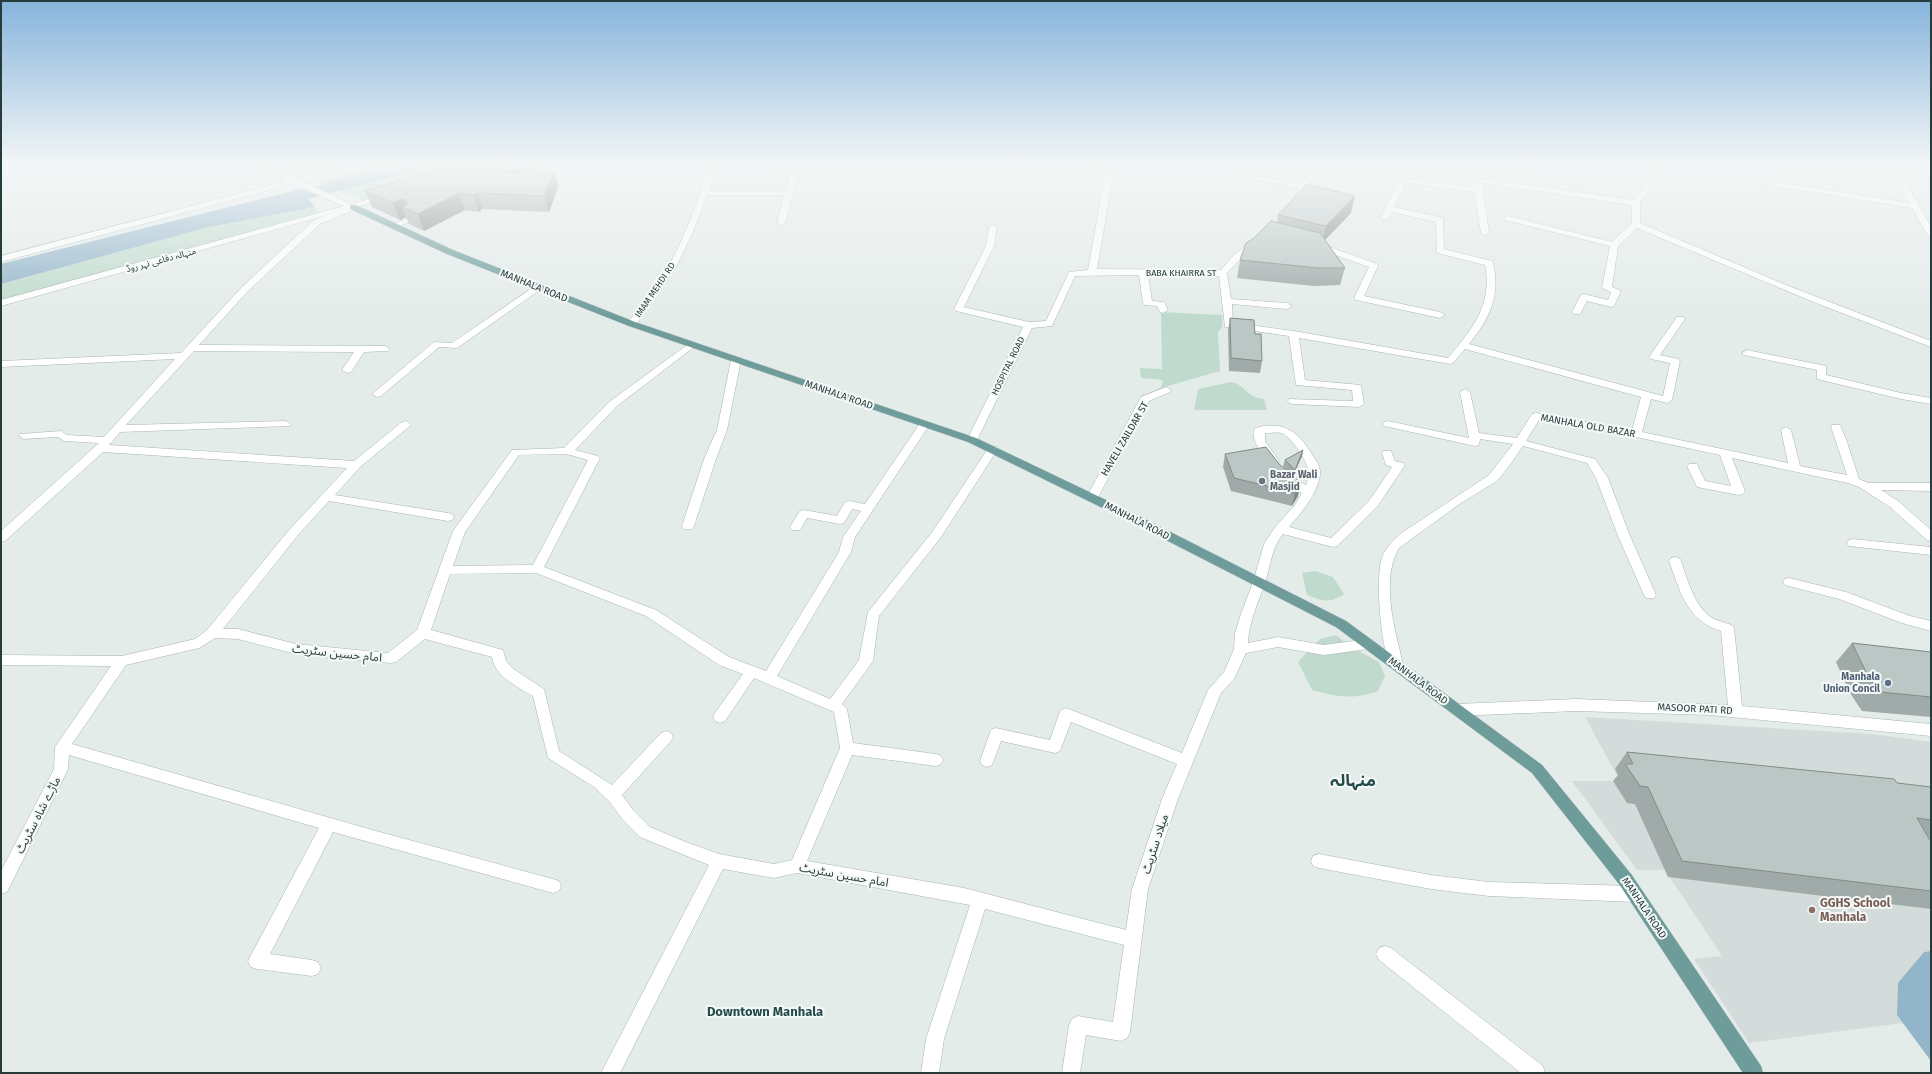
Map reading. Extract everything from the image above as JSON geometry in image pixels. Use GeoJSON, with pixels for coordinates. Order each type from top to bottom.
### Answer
{"type":"FeatureCollection","features":[{"type":"Feature","properties":{"kind":"main road","name":"MANHALA ROAD"},"geometry":{"type":"LineString","coordinates":[[372,216],[450,252],[632,324],[972,440],[1092,498],[1341,624],[1537,769],[1626,879],[1754,1073]]}},
{"type":"Feature","properties":{"kind":"street"},"geometry":{"type":"LineString","coordinates":[[1,259],[170,216]]}},
{"type":"Feature","properties":{"kind":"street","name":"منہالہ دفاعی نہر روڈ"},"geometry":{"type":"LineString","coordinates":[[1,303],[309,216]]}},
{"type":"Feature","properties":{"kind":"street"},"geometry":{"type":"LineString","coordinates":[[1,538],[108,440],[246,289],[317,222],[328,216]]}},
{"type":"Feature","properties":{"kind":"street","name":"IMAM MEHDI RD"},"geometry":{"type":"LineString","coordinates":[[632,324],[670,270],[684,245],[696,216]]}},
{"type":"Feature","properties":{"kind":"street"},"geometry":{"type":"LineString","coordinates":[[781,223],[783,216]]}},
{"type":"Feature","properties":{"kind":"street"},"geometry":{"type":"LineString","coordinates":[[1092,272],[1102,216]]}},
{"type":"Feature","properties":{"kind":"street"},"geometry":{"type":"LineString","coordinates":[[1223,273],[1227,301],[1228,325],[1294,334],[1450,361],[1464,346],[1488,306],[1491,270],[1489,263],[1440,251],[1440,220],[1411,216]]}},
{"type":"Feature","properties":{"kind":"street"},"geometry":{"type":"LineString","coordinates":[[1482,216],[1485,232]]}},
{"type":"Feature","properties":{"kind":"street"},"geometry":{"type":"LineString","coordinates":[[1577,312],[1584,297],[1611,304],[1616,291],[1607,288],[1614,246],[1636,224],[1636,216]]}},
{"type":"Feature","properties":{"kind":"street"},"geometry":{"type":"LineString","coordinates":[[1921,216],[1931,234]]}},
{"type":"Feature","properties":{"kind":"street"},"geometry":{"type":"LineString","coordinates":[[1508,218],[1576,234],[1614,246]]}},
{"type":"Feature","properties":{"kind":"street"},"geometry":{"type":"LineString","coordinates":[[394,226],[409,219]]}},
{"type":"Feature","properties":{"kind":"street"},"geometry":{"type":"LineString","coordinates":[[1636,224],[1763,280],[1858,318],[1931,344]]}},
{"type":"Feature","properties":{"kind":"street"},"geometry":{"type":"LineString","coordinates":[[993,227],[990,246],[959,309],[1029,326]]}},
{"type":"Feature","properties":{"kind":"street","name":"BABA KHAIRRA ST"},"geometry":{"type":"LineString","coordinates":[[1092,272],[1223,273],[1235,259],[1265,233]]}},
{"type":"Feature","properties":{"kind":"street"},"geometry":{"type":"LineString","coordinates":[[1307,243],[1374,266],[1359,298],[1440,315]]}},
{"type":"Feature","properties":{"kind":"street","name":"HOSPITAL ROAD"},"geometry":{"type":"LineString","coordinates":[[972,440],[1029,326],[1049,324],[1072,274],[1092,272]]}},
{"type":"Feature","properties":{"kind":"street"},"geometry":{"type":"LineString","coordinates":[[1143,273],[1148,303],[1161,304],[1163,310]]}},
{"type":"Feature","properties":{"kind":"street"},"geometry":{"type":"LineString","coordinates":[[377,394],[438,344],[454,346],[538,287]]}},
{"type":"Feature","properties":{"kind":"street"},"geometry":{"type":"LineString","coordinates":[[1227,301],[1287,306]]}},
{"type":"Feature","properties":{"kind":"street"},"geometry":{"type":"LineString","coordinates":[[1464,346],[1593,382],[1597,380],[1667,400],[1675,362],[1654,357],[1680,319]]}},
{"type":"Feature","properties":{"kind":"street"},"geometry":{"type":"LineString","coordinates":[[1293,400],[1359,404],[1357,388],[1300,382],[1294,334]]}},
{"type":"Feature","properties":{"kind":"street"},"geometry":{"type":"LineString","coordinates":[[567,451],[613,404],[691,345]]}},
{"type":"Feature","properties":{"kind":"street"},"geometry":{"type":"LineString","coordinates":[[192,348],[385,349]]}},
{"type":"Feature","properties":{"kind":"street"},"geometry":{"type":"LineString","coordinates":[[347,370],[360,350]]}},
{"type":"Feature","properties":{"kind":"street"},"geometry":{"type":"LineString","coordinates":[[1747,353],[1822,368],[1821,377],[1901,396],[1931,401]]}},
{"type":"Feature","properties":{"kind":"street"},"geometry":{"type":"LineString","coordinates":[[1,364],[80,359],[184,356]]}},
{"type":"Feature","properties":{"kind":"street"},"geometry":{"type":"LineString","coordinates":[[688,526],[710,459],[722,430],[736,360]]}},
{"type":"Feature","properties":{"kind":"street","name":"HAVELI ZAILDAR ST"},"geometry":{"type":"LineString","coordinates":[[1092,498],[1145,399],[1166,390]]}},
{"type":"Feature","properties":{"kind":"street"},"geometry":{"type":"LineString","coordinates":[[1388,424],[1475,442],[1466,392]]}},
{"type":"Feature","properties":{"kind":"street"},"geometry":{"type":"LineString","coordinates":[[1636,434],[1647,395]]}},
{"type":"Feature","properties":{"kind":"street","name":"MANHALA OLD BAZAR"},"geometry":{"type":"LineString","coordinates":[[1396,664],[1390,634],[1384,582],[1389,558],[1394,547],[1451,504],[1475,491],[1492,479],[1504,465],[1536,416],[1636,434],[1795,467],[1854,481],[1868,486],[1887,498],[1931,537]]}},
{"type":"Feature","properties":{"kind":"street"},"geometry":{"type":"LineString","coordinates":[[118,428],[286,424]]}},
{"type":"Feature","properties":{"kind":"street"},"geometry":{"type":"LineString","coordinates":[[1,660],[122,661],[199,643],[212,633],[294,532],[356,465],[406,424]]}},
{"type":"Feature","properties":{"kind":"street"},"geometry":{"type":"LineString","coordinates":[[770,678],[845,552],[849,537],[925,424]]}},
{"type":"Feature","properties":{"kind":"street"},"geometry":{"type":"LineString","coordinates":[[1836,427],[1854,481]]}},
{"type":"Feature","properties":{"kind":"street","name":"میلاد سٹریٹ"},"geometry":{"type":"LineString","coordinates":[[1071,1073],[1078,1025],[1121,1032],[1132,939],[1140,889],[1184,761],[1215,690],[1229,675],[1241,649],[1242,633],[1246,614],[1259,582],[1270,544],[1280,529],[1300,507],[1308,492],[1315,473],[1314,465],[1307,457],[1304,448],[1287,432],[1259,430],[1260,441],[1269,456],[1290,482],[1308,492]]}},
{"type":"Feature","properties":{"kind":"street"},"geometry":{"type":"LineString","coordinates":[[1786,430],[1795,467]]}},
{"type":"Feature","properties":{"kind":"street"},"geometry":{"type":"LineString","coordinates":[[24,436],[62,434],[64,438],[108,440]]}},
{"type":"Feature","properties":{"kind":"street"},"geometry":{"type":"LineString","coordinates":[[1474,435],[1519,442],[1591,461],[1602,478],[1624,536],[1650,595]]}},
{"type":"Feature","properties":{"kind":"street"},"geometry":{"type":"LineString","coordinates":[[100,448],[356,465]]}},
{"type":"Feature","properties":{"kind":"street"},"geometry":{"type":"LineString","coordinates":[[833,706],[866,661],[873,615],[937,534],[993,449]]}},
{"type":"Feature","properties":{"kind":"street"},"geometry":{"type":"LineString","coordinates":[[423,632],[459,531],[516,452],[567,451],[594,458],[537,569]]}},
{"type":"Feature","properties":{"kind":"street"},"geometry":{"type":"LineString","coordinates":[[1280,529],[1334,543],[1373,504],[1399,465],[1390,463],[1387,453]]}},
{"type":"Feature","properties":{"kind":"street"},"geometry":{"type":"LineString","coordinates":[[1693,466],[1701,484],[1739,491],[1725,453]]}},
{"type":"Feature","properties":{"kind":"street"},"geometry":{"type":"LineString","coordinates":[[1868,486],[1931,487]]}},
{"type":"Feature","properties":{"kind":"street"},"geometry":{"type":"LineString","coordinates":[[326,497],[448,517]]}},
{"type":"Feature","properties":{"kind":"street"},"geometry":{"type":"LineString","coordinates":[[796,527],[804,514],[840,520],[849,505],[868,508]]}},
{"type":"Feature","properties":{"kind":"street"},"geometry":{"type":"LineString","coordinates":[[1852,543],[1931,551]]}},
{"type":"Feature","properties":{"kind":"street"},"geometry":{"type":"LineString","coordinates":[[1675,561],[1689,598],[1701,614],[1712,623],[1727,628],[1736,712]]}},
{"type":"Feature","properties":{"kind":"street"},"geometry":{"type":"LineString","coordinates":[[450,570],[537,569],[651,613],[724,661],[770,678],[840,709],[847,748],[796,866]]}},
{"type":"Feature","properties":{"kind":"street"},"geometry":{"type":"LineString","coordinates":[[1789,582],[1842,595],[1907,620],[1931,626]]}},
{"type":"Feature","properties":{"kind":"street","name":"امام حسین سٹریٹ"},"geometry":{"type":"LineString","coordinates":[[212,633],[238,634],[296,649],[391,658],[423,632],[498,654],[498,659],[503,667],[540,693],[553,754],[599,783],[613,795],[628,815],[645,832],[682,848],[719,861],[774,871],[796,866],[980,900],[1132,939]]}},
{"type":"Feature","properties":{"kind":"street"},"geometry":{"type":"LineString","coordinates":[[1241,649],[1278,642],[1324,650],[1368,644]]}},
{"type":"Feature","properties":{"kind":"street"},"geometry":{"type":"LineString","coordinates":[[122,661],[62,747],[329,824],[553,886]]}},
{"type":"Feature","properties":{"kind":"street"},"geometry":{"type":"LineString","coordinates":[[720,717],[752,671]]}},
{"type":"Feature","properties":{"kind":"street","name":"MASOOR PATI RD"},"geometry":{"type":"LineString","coordinates":[[1457,710],[1576,705],[1710,709],[1931,730]]}},
{"type":"Feature","properties":{"kind":"street"},"geometry":{"type":"LineString","coordinates":[[987,761],[996,734],[1055,747],[1066,714],[1184,761]]}},
{"type":"Feature","properties":{"kind":"street"},"geometry":{"type":"LineString","coordinates":[[613,795],[666,737]]}},
{"type":"Feature","properties":{"kind":"street","name":"ماڑے شاہ سٹریٹ"},"geometry":{"type":"LineString","coordinates":[[1,887],[61,769],[62,747]]}},
{"type":"Feature","properties":{"kind":"street"},"geometry":{"type":"LineString","coordinates":[[847,748],[936,760]]}},
{"type":"Feature","properties":{"kind":"street"},"geometry":{"type":"LineString","coordinates":[[312,968],[258,961],[329,824]]}},
{"type":"Feature","properties":{"kind":"street"},"geometry":{"type":"LineString","coordinates":[[610,1073],[719,861]]}},
{"type":"Feature","properties":{"kind":"street"},"geometry":{"type":"LineString","coordinates":[[1319,861],[1431,882],[1474,887],[1635,894]]}},
{"type":"Feature","properties":{"kind":"street"},"geometry":{"type":"LineString","coordinates":[[930,1073],[935,1039],[980,900]]}},
{"type":"Feature","properties":{"kind":"street"},"geometry":{"type":"LineString","coordinates":[[1385,954],[1536,1073]]}},
{"type":"Feature","properties":{"kind":"shaded area","name":"GGHS School Manhala"},"geometry":{"type":"Polygon","coordinates":[[[1585,717],[1873,734],[1931,742],[1931,951],[1924,952],[1897,1015],[1903,1023],[1749,1043],[1694,959],[1722,956],[1665,870],[1637,870],[1572,781],[1620,781],[1585,717]]]}},
{"type":"Feature","properties":{"kind":"green space"},"geometry":{"type":"Polygon","coordinates":[[[267,216],[311,216],[1,299],[1,284],[209,227],[267,216]]]}},
{"type":"Feature","properties":{"kind":"green space"},"geometry":{"type":"Polygon","coordinates":[[[1161,312],[1222,315],[1222,327],[1218,332],[1220,371],[1161,388],[1163,380],[1141,378],[1140,368],[1162,369],[1161,312]]]}},
{"type":"Feature","properties":{"kind":"green space"},"geometry":{"type":"Polygon","coordinates":[[[1231,382],[1240,385],[1253,396],[1264,399],[1267,410],[1194,410],[1198,389],[1231,382]]]}},
{"type":"Feature","properties":{"kind":"green space"},"geometry":{"type":"Polygon","coordinates":[[[1315,571],[1333,577],[1344,594],[1330,600],[1317,599],[1307,595],[1302,573],[1315,571]]]}},
{"type":"Feature","properties":{"kind":"green space"},"geometry":{"type":"Polygon","coordinates":[[[1336,635],[1349,646],[1379,662],[1385,676],[1378,691],[1361,696],[1338,696],[1312,690],[1298,662],[1320,639],[1336,635]]]}},
{"type":"Feature","properties":{"kind":"water"},"geometry":{"type":"Polygon","coordinates":[[[193,216],[267,216],[209,227],[1,284],[1,264],[193,216]]]}},
{"type":"Feature","properties":{"kind":"water"},"geometry":{"type":"Polygon","coordinates":[[[1931,951],[1931,1061],[1897,1015],[1898,983],[1924,952],[1931,951]]]}},
{"type":"Feature","properties":{"kind":"building"},"geometry":{"type":"Polygon","coordinates":[[[1283,216],[1336,216],[1326,226],[1283,216]]]}},
{"type":"Feature","properties":{"kind":"building"},"geometry":{"type":"Polygon","coordinates":[[[1271,221],[1320,233],[1345,268],[1318,268],[1240,260],[1246,243],[1253,239],[1271,221]]]}},
{"type":"Feature","properties":{"kind":"building"},"geometry":{"type":"Polygon","coordinates":[[[1230,318],[1254,320],[1255,334],[1261,334],[1262,361],[1231,358],[1230,318]]]}},
{"type":"Feature","properties":{"kind":"building"},"geometry":{"type":"Polygon","coordinates":[[[1266,447],[1279,464],[1301,483],[1295,493],[1234,478],[1225,454],[1266,447]]]}},
{"type":"Feature","properties":{"kind":"building"},"geometry":{"type":"Polygon","coordinates":[[[1303,450],[1295,470],[1285,460],[1303,450]]]}},
{"type":"Feature","properties":{"kind":"building"},"geometry":{"type":"Polygon","coordinates":[[[1852,643],[1931,652],[1931,697],[1880,692],[1867,674],[1852,643]]]}},
{"type":"Feature","properties":{"kind":"building"},"geometry":{"type":"Polygon","coordinates":[[[1627,752],[1894,779],[1897,783],[1931,787],[1931,820],[1917,818],[1931,842],[1931,891],[1682,861],[1648,787],[1640,786],[1625,764],[1633,764],[1627,752]]]}},
{"type":"Feature","properties":{"kind":"place","name":"Bazar Wali Masjid"},"geometry":{"type":"Point","coordinates":[1262,481]}},
{"type":"Feature","properties":{"kind":"place","name":"Manhala Union Concil"},"geometry":{"type":"Point","coordinates":[1888,683]}},
{"type":"Feature","properties":{"kind":"place","name":"GGHS School Manhala"},"geometry":{"type":"Point","coordinates":[1812,910]}},
{"type":"Feature","properties":{"kind":"district","name":"منہالہ"},"geometry":{"type":"Point","coordinates":[1353,780]}},
{"type":"Feature","properties":{"kind":"district","name":"Downtown Manhala"},"geometry":{"type":"Point","coordinates":[765,1011]}}]}
